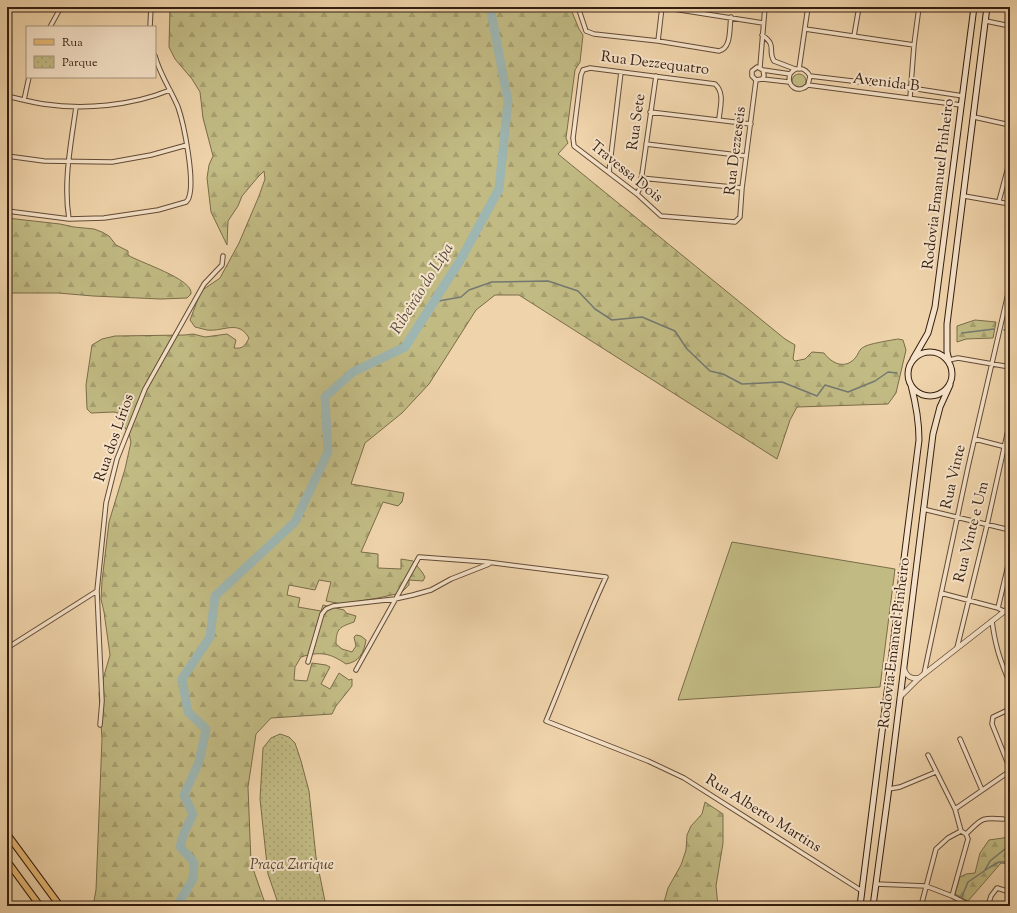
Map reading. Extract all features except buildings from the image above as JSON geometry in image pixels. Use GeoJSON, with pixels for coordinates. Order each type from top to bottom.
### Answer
{"type":"FeatureCollection","features":[{"type":"Feature","properties":{"kind":"main road","name":"Rodovia Emanuel Pinheiro"},"geometry":{"type":"LineString","coordinates":[[914,359],[928,333],[935,307],[974,7]]}},
{"type":"Feature","properties":{"kind":"main road","name":"Rodovia Emanuel Pinheiro"},"geometry":{"type":"LineString","coordinates":[[949,360],[947,352],[947,324],[987,7]]}},
{"type":"Feature","properties":{"kind":"main road"},"geometry":{"type":"LineString","coordinates":[[932,351],[942,354],[949,360],[953,377],[950,385],[942,393],[932,396],[924,395],[916,391],[911,385],[908,379],[910,365],[914,359],[922,353],[932,351]]}},
{"type":"Feature","properties":{"kind":"main road","name":"Rodovia Emanuel Pinheiro"},"geometry":{"type":"LineString","coordinates":[[860,906],[919,440],[918,413],[911,385]]}},
{"type":"Feature","properties":{"kind":"main road","name":"Rodovia Emanuel Pinheiro"},"geometry":{"type":"LineString","coordinates":[[873,906],[889,789],[923,509],[936,421],[942,401],[950,385]]}},
{"type":"Feature","properties":{"kind":"main road"},"geometry":{"type":"LineString","coordinates":[[7,834],[60,906]]}},
{"type":"Feature","properties":{"kind":"main road"},"geometry":{"type":"LineString","coordinates":[[7,860],[40,906]]}},
{"type":"Feature","properties":{"kind":"street"},"geometry":{"type":"LineString","coordinates":[[51,26],[61,7]]}},
{"type":"Feature","properties":{"kind":"street"},"geometry":{"type":"LineString","coordinates":[[150,7],[150,26]]}},
{"type":"Feature","properties":{"kind":"street"},"geometry":{"type":"LineString","coordinates":[[578,7],[586,31],[594,34],[658,41],[719,52],[728,45],[731,17]]}},
{"type":"Feature","properties":{"kind":"street"},"geometry":{"type":"LineString","coordinates":[[658,41],[662,7],[763,23]]}},
{"type":"Feature","properties":{"kind":"street"},"geometry":{"type":"LineString","coordinates":[[762,79],[764,76],[762,69],[762,35],[765,7]]}},
{"type":"Feature","properties":{"kind":"street"},"geometry":{"type":"LineString","coordinates":[[790,74],[789,82],[762,79],[756,80],[751,74],[754,68],[790,74],[797,69],[808,7]]}},
{"type":"Feature","properties":{"kind":"street"},"geometry":{"type":"LineString","coordinates":[[854,36],[859,7]]}},
{"type":"Feature","properties":{"kind":"street"},"geometry":{"type":"LineString","coordinates":[[910,98],[914,45],[919,7]]}},
{"type":"Feature","properties":{"kind":"street"},"geometry":{"type":"LineString","coordinates":[[986,21],[1010,26]]}},
{"type":"Feature","properties":{"kind":"street"},"geometry":{"type":"LineString","coordinates":[[805,29],[914,45]]}},
{"type":"Feature","properties":{"kind":"street","name":"Avenida B"},"geometry":{"type":"LineString","coordinates":[[762,35],[771,42],[772,58],[774,61],[797,69],[806,70],[810,76],[963,96]]}},
{"type":"Feature","properties":{"kind":"street"},"geometry":{"type":"LineString","coordinates":[[7,211],[69,219],[104,218],[158,210],[186,202],[189,197],[191,177],[187,145],[181,118],[156,59]]}},
{"type":"Feature","properties":{"kind":"street","name":"Rua Dezzequatro"},"geometry":{"type":"LineString","coordinates":[[581,75],[583,70],[590,68],[715,84],[720,88],[722,98],[719,119]]}},
{"type":"Feature","properties":{"kind":"street"},"geometry":{"type":"LineString","coordinates":[[609,172],[621,72]]}},
{"type":"Feature","properties":{"kind":"street","name":"Travessa Dois"},"geometry":{"type":"LineString","coordinates":[[581,75],[573,138],[574,146],[637,194],[661,216],[735,222]]}},
{"type":"Feature","properties":{"kind":"street","name":"Rua Sete"},"geometry":{"type":"LineString","coordinates":[[637,194],[640,188],[656,76]]}},
{"type":"Feature","properties":{"kind":"street"},"geometry":{"type":"LineString","coordinates":[[808,85],[810,76]]}},
{"type":"Feature","properties":{"kind":"street"},"geometry":{"type":"LineString","coordinates":[[24,100],[29,78]]}},
{"type":"Feature","properties":{"kind":"street","name":"Rua Dezzeseis"},"geometry":{"type":"LineString","coordinates":[[735,222],[740,217],[742,188],[756,80]]}},
{"type":"Feature","properties":{"kind":"street","name":"Avenida B"},"geometry":{"type":"LineString","coordinates":[[789,82],[796,89],[800,90],[808,85],[962,105]]}},
{"type":"Feature","properties":{"kind":"street"},"geometry":{"type":"LineString","coordinates":[[7,96],[42,104],[76,107],[111,105],[157,95],[170,90]]}},
{"type":"Feature","properties":{"kind":"street"},"geometry":{"type":"LineString","coordinates":[[69,219],[67,196],[68,161],[76,107]]}},
{"type":"Feature","properties":{"kind":"street"},"geometry":{"type":"LineString","coordinates":[[650,112],[751,124]]}},
{"type":"Feature","properties":{"kind":"street"},"geometry":{"type":"LineString","coordinates":[[974,117],[1010,124]]}},
{"type":"Feature","properties":{"kind":"street"},"geometry":{"type":"LineString","coordinates":[[646,144],[746,156]]}},
{"type":"Feature","properties":{"kind":"street"},"geometry":{"type":"LineString","coordinates":[[7,156],[44,161],[112,162],[151,156],[187,145]]}},
{"type":"Feature","properties":{"kind":"street"},"geometry":{"type":"LineString","coordinates":[[999,201],[1010,160]]}},
{"type":"Feature","properties":{"kind":"street"},"geometry":{"type":"LineString","coordinates":[[641,178],[742,188]]}},
{"type":"Feature","properties":{"kind":"street"},"geometry":{"type":"LineString","coordinates":[[964,196],[1010,204]]}},
{"type":"Feature","properties":{"kind":"street","name":"Rua dos Lírios"},"geometry":{"type":"LineString","coordinates":[[100,726],[102,701],[97,591],[106,503],[119,454],[145,389],[204,284],[222,265],[223,256]]}},
{"type":"Feature","properties":{"kind":"street","name":"Rua Vinte"},"geometry":{"type":"LineString","coordinates":[[921,677],[991,364],[1010,287]]}},
{"type":"Feature","properties":{"kind":"street"},"geometry":{"type":"LineString","coordinates":[[949,360],[958,358],[1010,367]]}},
{"type":"Feature","properties":{"kind":"street","name":"Rua Vinte e Um"},"geometry":{"type":"LineString","coordinates":[[957,648],[987,525],[1010,421]]}},
{"type":"Feature","properties":{"kind":"street"},"geometry":{"type":"LineString","coordinates":[[975,439],[1010,448]]}},
{"type":"Feature","properties":{"kind":"street"},"geometry":{"type":"LineString","coordinates":[[923,509],[1010,530]]}},
{"type":"Feature","properties":{"kind":"street"},"geometry":{"type":"LineString","coordinates":[[356,670],[419,557],[492,563]]}},
{"type":"Feature","properties":{"kind":"street"},"geometry":{"type":"LineString","coordinates":[[998,608],[1010,557]]}},
{"type":"Feature","properties":{"kind":"street"},"geometry":{"type":"LineString","coordinates":[[308,662],[322,614],[333,606],[396,599],[431,590],[463,574],[492,563]]}},
{"type":"Feature","properties":{"kind":"street","name":"Rua Alberto Martins"},"geometry":{"type":"LineString","coordinates":[[492,563],[606,577],[585,621],[568,670],[546,721],[648,761],[686,779],[862,891]]}},
{"type":"Feature","properties":{"kind":"street"},"geometry":{"type":"LineString","coordinates":[[7,648],[97,591]]}},
{"type":"Feature","properties":{"kind":"street"},"geometry":{"type":"LineString","coordinates":[[941,593],[998,608],[1004,612]]}},
{"type":"Feature","properties":{"kind":"street"},"geometry":{"type":"LineString","coordinates":[[900,697],[921,677],[1010,607]]}},
{"type":"Feature","properties":{"kind":"street"},"geometry":{"type":"LineString","coordinates":[[992,621],[995,643],[1000,662],[1010,683]]}},
{"type":"Feature","properties":{"kind":"street"},"geometry":{"type":"LineString","coordinates":[[904,669],[906,675],[910,678],[921,677]]}},
{"type":"Feature","properties":{"kind":"street"},"geometry":{"type":"LineString","coordinates":[[955,809],[1010,770],[992,724],[993,717],[1010,709]]}},
{"type":"Feature","properties":{"kind":"street"},"geometry":{"type":"LineString","coordinates":[[960,739],[982,790]]}},
{"type":"Feature","properties":{"kind":"street"},"geometry":{"type":"LineString","coordinates":[[928,755],[955,809],[961,831],[966,834],[968,839],[952,896]]}},
{"type":"Feature","properties":{"kind":"street"},"geometry":{"type":"LineString","coordinates":[[889,789],[900,787],[936,772]]}},
{"type":"Feature","properties":{"kind":"street"},"geometry":{"type":"LineString","coordinates":[[966,834],[983,818],[1003,819]]}},
{"type":"Feature","properties":{"kind":"street"},"geometry":{"type":"LineString","coordinates":[[921,906],[936,849],[948,838],[961,831]]}},
{"type":"Feature","properties":{"kind":"street"},"geometry":{"type":"LineString","coordinates":[[876,884],[926,886],[952,896],[971,906]]}},
{"type":"Feature","properties":{"kind":"street"},"geometry":{"type":"LineString","coordinates":[[988,906],[990,896],[997,888],[1010,892]]}},
{"type":"Feature","properties":{"kind":"street"},"geometry":{"type":"LineString","coordinates":[[32,906],[36,900]]}},
{"type":"Feature","properties":{"kind":"green space"},"geometry":{"type":"Polygon","coordinates":[[[170,7],[570,7],[583,35],[580,62],[575,70],[566,138],[568,143],[558,154],[785,339],[795,345],[793,359],[795,361],[805,359],[812,352],[824,353],[835,363],[844,364],[852,361],[861,349],[866,346],[898,339],[903,340],[906,350],[896,393],[888,404],[797,407],[790,420],[777,459],[519,295],[495,295],[476,310],[429,384],[402,413],[365,443],[351,484],[404,493],[402,502],[398,506],[383,502],[361,552],[378,554],[378,568],[401,569],[401,559],[413,561],[425,577],[423,581],[409,580],[409,585],[401,593],[342,604],[326,601],[331,582],[319,580],[315,590],[289,585],[287,595],[300,598],[298,607],[321,611],[323,605],[344,610],[346,613],[356,616],[354,622],[345,625],[338,631],[336,644],[342,649],[352,652],[356,646],[354,637],[356,635],[361,636],[366,640],[362,653],[358,659],[351,663],[346,664],[330,655],[314,654],[301,657],[295,667],[294,680],[307,681],[312,663],[330,667],[321,684],[330,689],[339,673],[349,680],[352,679],[352,686],[336,706],[332,714],[271,718],[256,734],[248,787],[251,863],[266,906],[93,906],[96,890],[102,739],[99,693],[110,655],[101,599],[102,581],[109,522],[125,469],[131,442],[129,433],[118,413],[91,413],[87,409],[86,385],[92,345],[102,339],[115,336],[193,334],[205,337],[227,334],[236,340],[234,348],[240,348],[245,345],[249,338],[245,332],[240,329],[230,328],[207,330],[195,327],[190,320],[201,291],[220,278],[239,243],[265,179],[264,171],[242,196],[238,206],[228,221],[227,245],[211,212],[207,178],[209,165],[213,156],[203,118],[200,92],[192,79],[175,59],[169,47],[170,7]]]}},
{"type":"Feature","properties":{"kind":"green space"},"geometry":{"type":"Polygon","coordinates":[[[799,74],[804,76],[806,81],[804,86],[799,88],[794,86],[792,81],[794,76],[799,74]]]}},
{"type":"Feature","properties":{"kind":"green space"},"geometry":{"type":"Polygon","coordinates":[[[7,218],[94,229],[102,232],[109,236],[116,245],[128,251],[128,255],[175,277],[184,283],[190,288],[191,294],[187,298],[161,299],[58,293],[7,293],[7,218]]]}},
{"type":"Feature","properties":{"kind":"green space"},"geometry":{"type":"Polygon","coordinates":[[[975,320],[996,322],[993,338],[966,339],[957,342],[957,326],[975,320]]]}},
{"type":"Feature","properties":{"kind":"green space"},"geometry":{"type":"Polygon","coordinates":[[[732,542],[895,569],[880,687],[678,700],[732,542]]]}},
{"type":"Feature","properties":{"kind":"green space","name":"Praça Zurique"},"geometry":{"type":"Polygon","coordinates":[[[280,734],[289,737],[295,743],[301,761],[309,791],[316,857],[326,906],[279,906],[268,874],[260,799],[263,748],[271,738],[280,734]]]}},
{"type":"Feature","properties":{"kind":"green space"},"geometry":{"type":"Polygon","coordinates":[[[705,802],[723,814],[723,843],[716,886],[718,906],[663,906],[668,888],[681,865],[686,850],[687,835],[691,826],[702,814],[705,802]]]}},
{"type":"Feature","properties":{"kind":"green space"},"geometry":{"type":"Polygon","coordinates":[[[1010,837],[1010,864],[1001,863],[968,901],[955,894],[960,877],[966,874],[975,873],[980,853],[989,840],[1010,837]]]}},
{"type":"Feature","properties":{"kind":"waterway","name":"Ribeirão do Lipa"},"geometry":{"type":"LineString","coordinates":[[177,906],[193,879],[194,862],[180,847],[184,833],[193,814],[184,795],[199,762],[206,729],[188,712],[182,679],[210,637],[215,596],[295,522],[328,452],[325,397],[353,372],[405,347],[461,259],[499,189],[508,101],[490,7]]}},
{"type":"Feature","properties":{"kind":"waterway"},"geometry":{"type":"LineString","coordinates":[[433,302],[461,297],[469,290],[492,282],[548,281],[578,291],[595,309],[612,320],[642,317],[675,331],[687,349],[710,371],[723,374],[742,384],[782,382],[817,396],[825,385],[848,392],[875,381],[888,372],[897,373]]}},
{"type":"Feature","properties":{"kind":"waterway"},"geometry":{"type":"LineString","coordinates":[[1004,330],[1010,328]]}},
{"type":"Feature","properties":{"kind":"waterway"},"geometry":{"type":"LineString","coordinates":[[962,333],[994,329]]}},
{"type":"Feature","properties":{"kind":"waterway"},"geometry":{"type":"LineString","coordinates":[[985,870],[990,861],[1010,845]]}},
{"type":"Feature","properties":{"kind":"waterway"},"geometry":{"type":"LineString","coordinates":[[958,906],[968,882],[999,862],[1010,862]]}}]}
